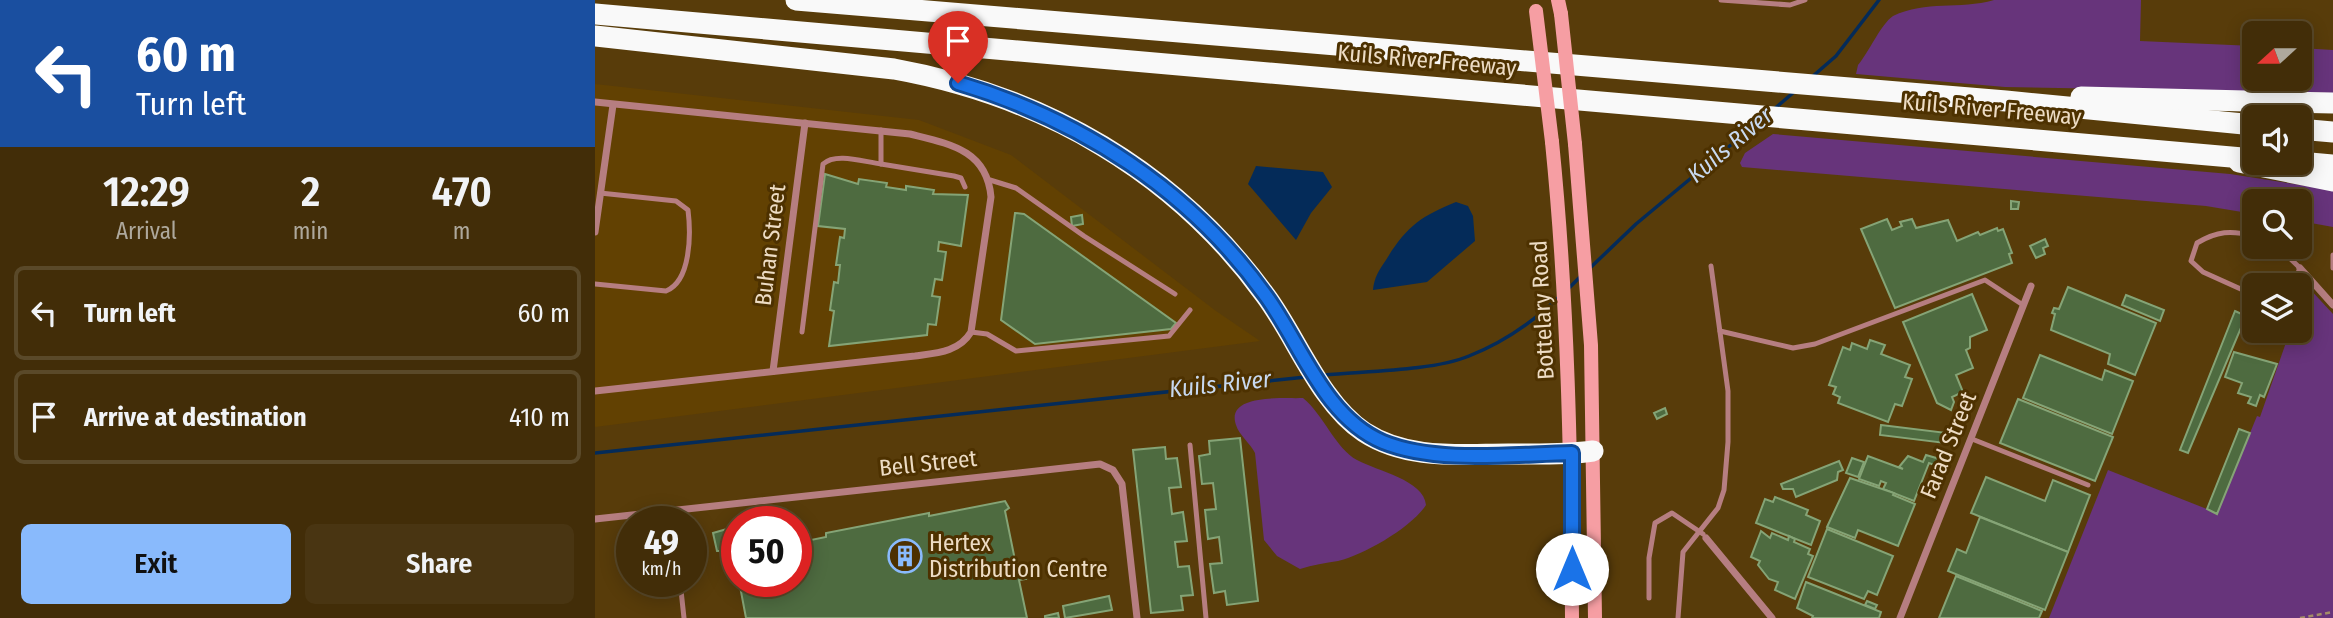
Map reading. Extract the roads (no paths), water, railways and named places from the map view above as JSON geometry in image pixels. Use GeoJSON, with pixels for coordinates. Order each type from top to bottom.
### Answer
{"type":"FeatureCollection","features":[{"type":"Feature","properties":{"kind":"highway","name":"Kuils River Freeway"},"geometry":{"type":"LineString","coordinates":[[796,0],[2006,101],[2242,124]]}},
{"type":"Feature","properties":{"kind":"highway","name":"Kuils River Freeway"},"geometry":{"type":"LineString","coordinates":[[595,14],[2242,158]]}},
{"type":"Feature","properties":{"kind":"highway"},"geometry":{"type":"LineString","coordinates":[[595,36],[894,69],[939,77],[1036,110],[1099,142],[1165,188],[1218,237],[1286,326],[1328,394],[1352,423],[1381,441],[1431,454],[1583,452]]}},
{"type":"Feature","properties":{"kind":"highway"},"geometry":{"type":"LineString","coordinates":[[2006,101],[2049,96],[2333,103]]}},
{"type":"Feature","properties":{"kind":"highway"},"geometry":{"type":"LineString","coordinates":[[2312,130],[2333,132]]}},
{"type":"Feature","properties":{"kind":"highway"},"geometry":{"type":"LineString","coordinates":[[2219,156],[2260,168],[2333,181]]}},
{"type":"Feature","properties":{"kind":"highway"},"geometry":{"type":"LineString","coordinates":[[2312,163],[2333,165]]}},
{"type":"Feature","properties":{"kind":"main road","name":"Bottelary Road"},"geometry":{"type":"LineString","coordinates":[[1536,6],[1560,218],[1568,357],[1583,452],[1595,618]]}},
{"type":"Feature","properties":{"kind":"main road","name":"Bottelary Road"},"geometry":{"type":"LineString","coordinates":[[1559,7],[1582,206],[1591,345],[1572,618]]}},
{"type":"Feature","properties":{"kind":"street"},"geometry":{"type":"LineString","coordinates":[[595,103],[881,130],[933,139],[978,160],[990,180],[991,197],[971,332],[966,341],[944,352],[595,391]]}},
{"type":"Feature","properties":{"kind":"street"},"geometry":{"type":"LineString","coordinates":[[595,232],[613,105]]}},
{"type":"Feature","properties":{"kind":"street","name":"Buhan Street"},"geometry":{"type":"LineString","coordinates":[[773,371],[805,123]]}},
{"type":"Feature","properties":{"kind":"street"},"geometry":{"type":"LineString","coordinates":[[2300,268],[2333,304]]}},
{"type":"Feature","properties":{"kind":"street","name":"Farad Street"},"geometry":{"type":"LineString","coordinates":[[1900,618],[2031,286]]}},
{"type":"Feature","properties":{"kind":"street","name":"Bell Street"},"geometry":{"type":"LineString","coordinates":[[707,507],[1100,464],[1112,470],[1122,484],[1137,618]]}},
{"type":"Feature","properties":{"kind":"street","name":"Bell Street"},"geometry":{"type":"LineString","coordinates":[[595,519],[616,517]]}},
{"type":"Feature","properties":{"kind":"street"},"geometry":{"type":"LineString","coordinates":[[1704,535],[1772,618]]}},
{"type":"Feature","properties":{"kind":"lane"},"geometry":{"type":"LineString","coordinates":[[1721,0],[1790,5],[1805,0]]}},
{"type":"Feature","properties":{"kind":"lane"},"geometry":{"type":"LineString","coordinates":[[881,130],[881,164]]}},
{"type":"Feature","properties":{"kind":"lane"},"geometry":{"type":"LineString","coordinates":[[802,332],[823,164],[829,159],[837,158],[881,164],[954,176],[961,178],[965,187]]}},
{"type":"Feature","properties":{"kind":"lane"},"geometry":{"type":"LineString","coordinates":[[990,180],[1016,188],[1084,236],[1175,294]]}},
{"type":"Feature","properties":{"kind":"lane"},"geometry":{"type":"LineString","coordinates":[[595,284],[656,290],[675,287],[681,280],[690,227],[688,211],[676,201],[600,193]]}},
{"type":"Feature","properties":{"kind":"lane"},"geometry":{"type":"LineString","coordinates":[[2242,234],[2214,233],[2197,243],[2191,261],[2203,272],[2242,290]]}},
{"type":"Feature","properties":{"kind":"lane"},"geometry":{"type":"LineString","coordinates":[[2333,255],[2333,268]]}},
{"type":"Feature","properties":{"kind":"lane"},"geometry":{"type":"LineString","coordinates":[[2291,259],[2300,268],[2298,273]]}},
{"type":"Feature","properties":{"kind":"lane"},"geometry":{"type":"LineString","coordinates":[[1678,618],[1683,552],[1688,541],[1704,535],[1724,490],[1728,391],[1711,266]]}},
{"type":"Feature","properties":{"kind":"lane"},"geometry":{"type":"LineString","coordinates":[[1720,331],[1793,348],[1815,344],[1985,280],[2023,305]]}},
{"type":"Feature","properties":{"kind":"lane"},"geometry":{"type":"LineString","coordinates":[[971,332],[987,334],[1016,351],[1169,336],[1190,310]]}},
{"type":"Feature","properties":{"kind":"lane"},"geometry":{"type":"LineString","coordinates":[[1972,439],[2088,485]]}},
{"type":"Feature","properties":{"kind":"lane"},"geometry":{"type":"LineString","coordinates":[[1189,445],[1206,618]]}},
{"type":"Feature","properties":{"kind":"lane"},"geometry":{"type":"LineString","coordinates":[[1649,597],[1649,558],[1655,523],[1672,513],[1704,535]]}},
{"type":"Feature","properties":{"kind":"lane"},"geometry":{"type":"LineString","coordinates":[[682,597],[684,618]]}},
{"type":"Feature","properties":{"kind":"water"},"geometry":{"type":"Polygon","coordinates":[[[1256,166],[1323,172],[1332,187],[1311,213],[1296,240],[1248,184],[1256,166]]]}},
{"type":"Feature","properties":{"kind":"water"},"geometry":{"type":"Polygon","coordinates":[[[1456,202],[1468,206],[1473,216],[1475,241],[1427,282],[1373,290],[1379,271],[1408,231],[1433,212],[1456,202]]]}},
{"type":"Feature","properties":{"kind":"waterway","name":"Kuils River"},"geometry":{"type":"LineString","coordinates":[[1813,76],[1836,56],[1879,0]]}},
{"type":"Feature","properties":{"kind":"waterway","name":"Kuils River"},"geometry":{"type":"LineString","coordinates":[[1773,110],[1794,92]]}},
{"type":"Feature","properties":{"kind":"waterway","name":"Kuils River"},"geometry":{"type":"LineString","coordinates":[[1590,268],[1636,224],[1756,124]]}},
{"type":"Feature","properties":{"kind":"waterway","name":"Kuils River"},"geometry":{"type":"LineString","coordinates":[[1568,289],[1582,275]]}},
{"type":"Feature","properties":{"kind":"waterway","name":"Kuils River"},"geometry":{"type":"LineString","coordinates":[[1324,375],[1418,368],[1454,361],[1505,338],[1539,315],[1559,297]]}},
{"type":"Feature","properties":{"kind":"waterway","name":"Kuils River"},"geometry":{"type":"LineString","coordinates":[[595,453],[1306,377]]}},
{"type":"Feature","properties":{"kind":"place","name":"Hertex Distribution Centre"},"geometry":{"type":"Point","coordinates":[905,556]}}]}
